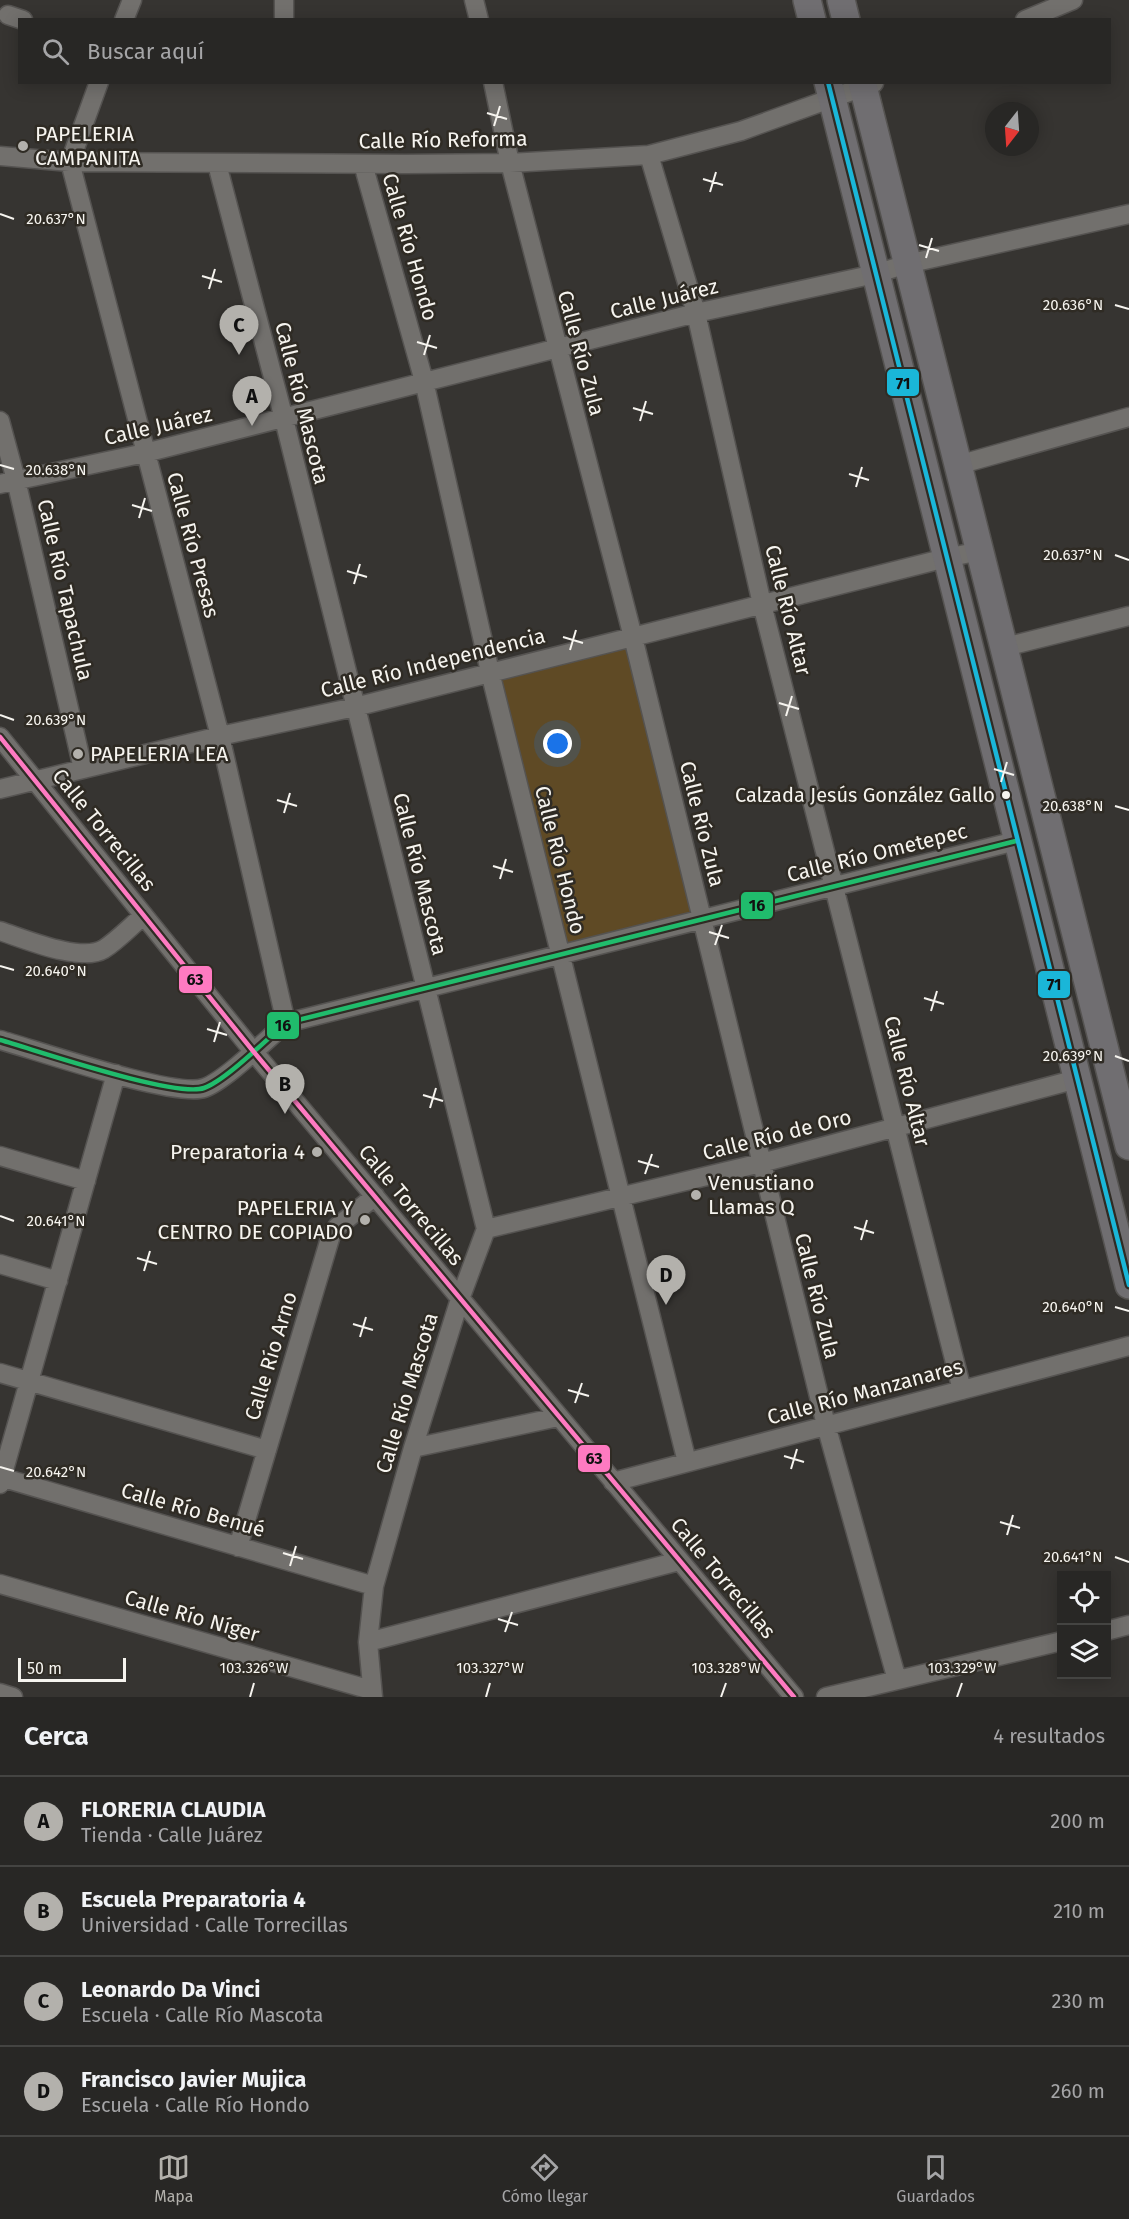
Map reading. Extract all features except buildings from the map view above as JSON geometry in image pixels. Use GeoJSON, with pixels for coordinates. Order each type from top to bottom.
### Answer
{"type":"FeatureCollection","features":[{"type":"Feature","properties":{"kind":"main road"},"geometry":{"type":"LineString","coordinates":[[807,0],[812,18]]}},
{"type":"Feature","properties":{"kind":"main road"},"geometry":{"type":"LineString","coordinates":[[841,0],[846,18]]}},
{"type":"Feature","properties":{"kind":"main road"},"geometry":{"type":"LineString","coordinates":[[867,84],[907,264],[1129,1146]]}},
{"type":"Feature","properties":{"kind":"main road"},"geometry":{"type":"LineString","coordinates":[[830,90],[1017,841],[1127,1271]]}},
{"type":"Feature","properties":{"kind":"street"},"geometry":{"type":"LineString","coordinates":[[124,18],[132,0]]}},
{"type":"Feature","properties":{"kind":"street"},"geometry":{"type":"LineString","coordinates":[[284,0],[284,18]]}},
{"type":"Feature","properties":{"kind":"street"},"geometry":{"type":"LineString","coordinates":[[474,0],[478,18]]}},
{"type":"Feature","properties":{"kind":"street"},"geometry":{"type":"LineString","coordinates":[[1030,18],[1073,0]]}},
{"type":"Feature","properties":{"kind":"street"},"geometry":{"type":"LineString","coordinates":[[70,162],[98,84]]}},
{"type":"Feature","properties":{"kind":"street","name":"Calle Río Zula"},"geometry":{"type":"LineString","coordinates":[[493,84],[510,163],[556,348],[633,637],[826,1425],[897,1680]]}},
{"type":"Feature","properties":{"kind":"street","name":"Calle Río Reforma"},"geometry":{"type":"LineString","coordinates":[[0,156],[70,162],[363,164],[510,163],[649,155],[741,131],[830,90],[867,84]]}},
{"type":"Feature","properties":{"kind":"street","name":"Calle Río Altar"},"geometry":{"type":"LineString","coordinates":[[649,155],[696,313],[762,604],[962,1390]]}},
{"type":"Feature","properties":{"kind":"street","name":"Calle Río Presas"},"geometry":{"type":"LineString","coordinates":[[70,162],[220,736],[286,1023]]}},
{"type":"Feature","properties":{"kind":"street","name":"Calle Río Mascota"},"geometry":{"type":"LineString","coordinates":[[217,164],[284,419],[486,1230],[460,1299],[413,1448],[374,1586],[368,1642],[372,1694]]}},
{"type":"Feature","properties":{"kind":"street","name":"Calle Río Hondo"},"geometry":{"type":"LineString","coordinates":[[363,164],[424,381],[490,672],[687,1462]]}},
{"type":"Feature","properties":{"kind":"street","name":"Calle Juárez"},"geometry":{"type":"LineString","coordinates":[[8,482],[145,453],[284,419],[424,381],[696,313],[875,274],[907,264],[1129,214]]}},
{"type":"Feature","properties":{"kind":"street"},"geometry":{"type":"LineString","coordinates":[[958,465],[1129,417]]}},
{"type":"Feature","properties":{"kind":"street","name":"Calle Río Tapachula"},"geometry":{"type":"LineString","coordinates":[[0,421],[8,482],[83,769]]}},
{"type":"Feature","properties":{"kind":"street","name":"Calle Río Independencia"},"geometry":{"type":"LineString","coordinates":[[0,789],[355,706],[980,551]]}},
{"type":"Feature","properties":{"kind":"street"},"geometry":{"type":"LineString","coordinates":[[1005,647],[1129,616]]}},
{"type":"Feature","properties":{"kind":"street","name":"Calle Torrecillas"},"geometry":{"type":"LineString","coordinates":[[0,737],[253,1052],[794,1697]]}},
{"type":"Feature","properties":{"kind":"street","name":"Calle Río Ometepec"},"geometry":{"type":"LineString","coordinates":[[0,1040],[169,1087],[200,1089],[215,1083],[286,1023],[1017,841]]}},
{"type":"Feature","properties":{"kind":"street"},"geometry":{"type":"LineString","coordinates":[[0,931],[73,953],[93,954],[104,949],[144,916]]}},
{"type":"Feature","properties":{"kind":"street"},"geometry":{"type":"LineString","coordinates":[[1,1480],[117,1074]]}},
{"type":"Feature","properties":{"kind":"street","name":"Calle Río de Oro"},"geometry":{"type":"LineString","coordinates":[[486,1230],[761,1163],[1077,1079]]}},
{"type":"Feature","properties":{"kind":"street"},"geometry":{"type":"LineString","coordinates":[[0,1156],[86,1181]]}},
{"type":"Feature","properties":{"kind":"street","name":"Calle Río Arno"},"geometry":{"type":"LineString","coordinates":[[238,1547],[331,1235],[337,1227],[375,1196]]}},
{"type":"Feature","properties":{"kind":"street"},"geometry":{"type":"LineString","coordinates":[[0,1264],[58,1281]]}},
{"type":"Feature","properties":{"kind":"street","name":"Calle Río Manzanares"},"geometry":{"type":"LineString","coordinates":[[613,1482],[1129,1346]]}},
{"type":"Feature","properties":{"kind":"street"},"geometry":{"type":"LineString","coordinates":[[0,1373],[267,1450]]}},
{"type":"Feature","properties":{"kind":"street"},"geometry":{"type":"LineString","coordinates":[[413,1448],[558,1417]]}},
{"type":"Feature","properties":{"kind":"street","name":"Calle Río Benué"},"geometry":{"type":"LineString","coordinates":[[1,1480],[374,1586]]}},
{"type":"Feature","properties":{"kind":"street"},"geometry":{"type":"LineString","coordinates":[[368,1642],[680,1561]]}},
{"type":"Feature","properties":{"kind":"street","name":"Calle Río Níger"},"geometry":{"type":"LineString","coordinates":[[0,1584],[372,1694]]}},
{"type":"Feature","properties":{"kind":"street"},"geometry":{"type":"LineString","coordinates":[[1111,1630],[1129,1625]]}},
{"type":"Feature","properties":{"kind":"street"},"geometry":{"type":"LineString","coordinates":[[826,1697],[1057,1642]]}},
{"type":"Feature","properties":{"kind":"street"},"geometry":{"type":"LineString","coordinates":[[0,1694],[13,1697]]}},
{"type":"Feature","properties":{"kind":"shaded area"},"geometry":{"type":"Polygon","coordinates":[[[630,642],[697,917],[564,950],[496,676],[630,642]]]}},
{"type":"Feature","properties":{"kind":"transit line","name":"71"},"geometry":{"type":"LineString","coordinates":[[829,84],[1129,1285]]}},
{"type":"Feature","properties":{"kind":"transit line","name":"63"},"geometry":{"type":"LineString","coordinates":[[0,737],[253,1051],[794,1697]]}},
{"type":"Feature","properties":{"kind":"transit line","name":"16"},"geometry":{"type":"LineString","coordinates":[[0,1040],[136,1080],[188,1089],[204,1088],[234,1069],[286,1023],[1016,841]]}},
{"type":"Feature","properties":{"kind":"place","name":"PAPELERIA CAMPANITA"},"geometry":{"type":"Point","coordinates":[23,146]}},
{"type":"Feature","properties":{"kind":"place","name":"Leonardo Da Vinci"},"geometry":{"type":"Point","coordinates":[239,355]}},
{"type":"Feature","properties":{"kind":"place","name":"FLORERIA CLAUDIA"},"geometry":{"type":"Point","coordinates":[252,426]}},
{"type":"Feature","properties":{"kind":"place","name":"PAPELERIA LEA"},"geometry":{"type":"Point","coordinates":[78,754]}},
{"type":"Feature","properties":{"kind":"place","name":"Calzada Jesús González Gallo"},"geometry":{"type":"Point","coordinates":[1006,795]}},
{"type":"Feature","properties":{"kind":"place","name":"Escuela Preparatoria 4"},"geometry":{"type":"Point","coordinates":[285,1114]}},
{"type":"Feature","properties":{"kind":"place","name":"Preparatoria 4"},"geometry":{"type":"Point","coordinates":[317,1152]}},
{"type":"Feature","properties":{"kind":"place","name":"Venustiano Llamas Q"},"geometry":{"type":"Point","coordinates":[696,1195]}},
{"type":"Feature","properties":{"kind":"place","name":"PAPELERIA Y CENTRO DE COPIADO"},"geometry":{"type":"Point","coordinates":[365,1220]}},
{"type":"Feature","properties":{"kind":"place","name":"Francisco Javier Mujica"},"geometry":{"type":"Point","coordinates":[666,1305]}}]}
